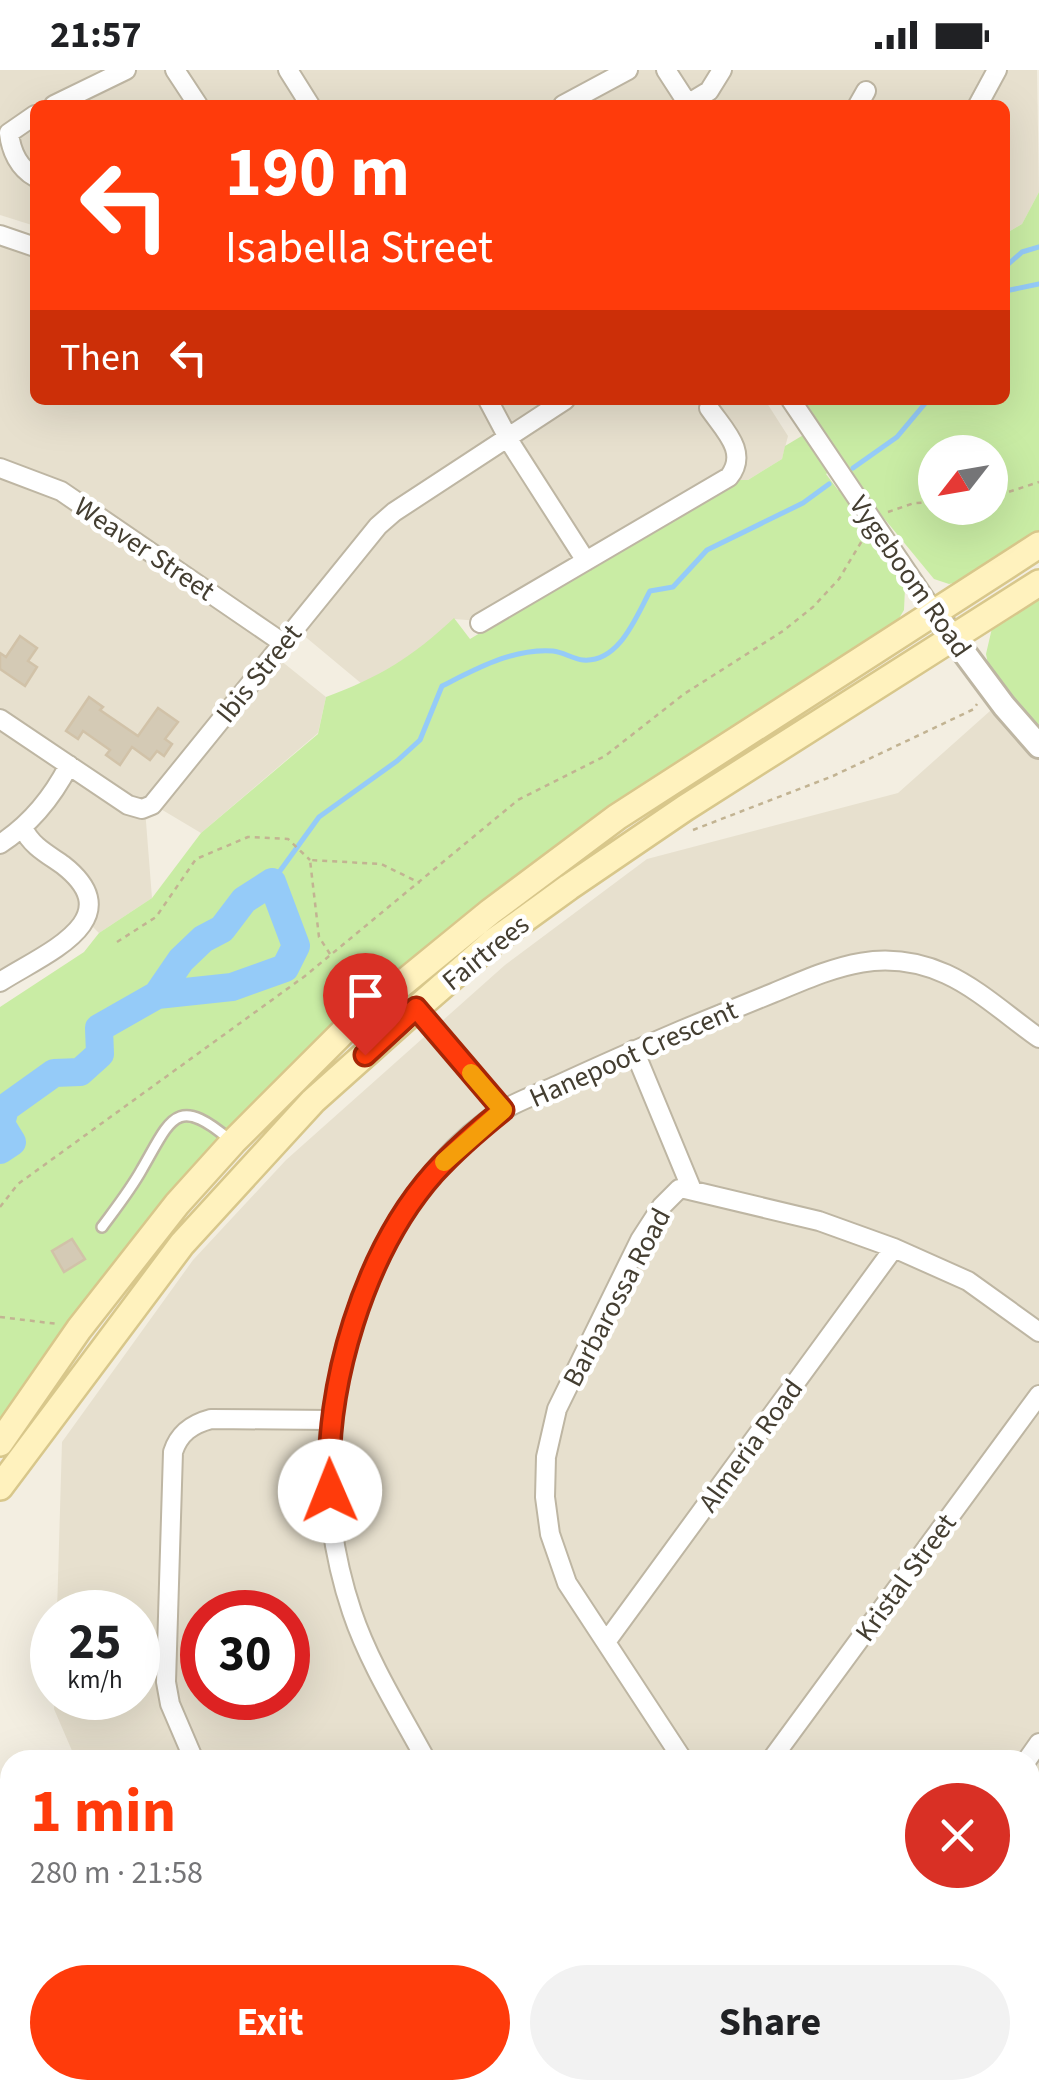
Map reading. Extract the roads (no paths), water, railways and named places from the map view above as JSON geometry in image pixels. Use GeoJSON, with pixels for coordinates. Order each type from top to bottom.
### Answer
{"type":"FeatureCollection","features":[{"type":"Feature","properties":{"kind":"main road","name":"Fairtrees"},"geometry":{"type":"LineString","coordinates":[[0,1443],[79,1329],[177,1204],[232,1142],[343,1032],[490,912],[617,817],[1039,544]]}},
{"type":"Feature","properties":{"kind":"main road","name":"Fairtrees"},"geometry":{"type":"LineString","coordinates":[[0,1486],[182,1244],[314,1101],[416,1008],[494,942],[569,887],[1039,583]]}},
{"type":"Feature","properties":{"kind":"street"},"geometry":{"type":"LineString","coordinates":[[83,99],[126,70]]}},
{"type":"Feature","properties":{"kind":"street"},"geometry":{"type":"LineString","coordinates":[[175,70],[195,100]]}},
{"type":"Feature","properties":{"kind":"street"},"geometry":{"type":"LineString","coordinates":[[288,70],[307,100]]}},
{"type":"Feature","properties":{"kind":"street"},"geometry":{"type":"LineString","coordinates":[[569,100],[598,78],[628,70]]}},
{"type":"Feature","properties":{"kind":"street"},"geometry":{"type":"LineString","coordinates":[[666,70],[685,100]]}},
{"type":"Feature","properties":{"kind":"street"},"geometry":{"type":"LineString","coordinates":[[693,100],[713,86],[722,70]]}},
{"type":"Feature","properties":{"kind":"street"},"geometry":{"type":"LineString","coordinates":[[981,100],[998,70]]}},
{"type":"Feature","properties":{"kind":"street"},"geometry":{"type":"LineString","coordinates":[[30,118],[4,132],[12,151],[30,173]]}},
{"type":"Feature","properties":{"kind":"street"},"geometry":{"type":"LineString","coordinates":[[0,235],[30,245]]}},
{"type":"Feature","properties":{"kind":"street"},"geometry":{"type":"LineString","coordinates":[[491,405],[586,561]]}},
{"type":"Feature","properties":{"kind":"street","name":"Ibis Street"},"geometry":{"type":"LineString","coordinates":[[0,719],[128,806],[142,809],[152,805],[378,526],[557,405]]}},
{"type":"Feature","properties":{"kind":"street","name":"Vygeboom Road"},"geometry":{"type":"LineString","coordinates":[[794,405],[934,612],[1039,746]]}},
{"type":"Feature","properties":{"kind":"street"},"geometry":{"type":"LineString","coordinates":[[480,623],[718,484],[737,467],[736,448],[710,408]]}},
{"type":"Feature","properties":{"kind":"street","name":"Weaver Street"},"geometry":{"type":"LineString","coordinates":[[0,468],[61,492],[282,643]]}},
{"type":"Feature","properties":{"kind":"street"},"geometry":{"type":"LineString","coordinates":[[0,844],[24,829],[70,765]]}},
{"type":"Feature","properties":{"kind":"street"},"geometry":{"type":"LineString","coordinates":[[0,982],[80,929],[90,914],[88,896],[68,870],[28,839],[24,829]]}},
{"type":"Feature","properties":{"kind":"street","name":"Hanepoot Crescent"},"geometry":{"type":"LineString","coordinates":[[421,1750],[352,1611],[332,1517],[329,1464],[331,1420],[350,1335],[383,1250],[404,1212],[433,1174],[503,1110],[634,1050],[837,966],[908,962],[945,974],[1039,1038]]}},
{"type":"Feature","properties":{"kind":"street"},"geometry":{"type":"LineString","coordinates":[[416,1008],[503,1110]]}},
{"type":"Feature","properties":{"kind":"street"},"geometry":{"type":"LineString","coordinates":[[634,1050],[692,1190]]}},
{"type":"Feature","properties":{"kind":"street","name":"Barbarossa Road"},"geometry":{"type":"LineString","coordinates":[[676,1750],[567,1583],[550,1534],[545,1497],[550,1430],[640,1240],[670,1197],[679,1189],[692,1190],[819,1221],[894,1248],[968,1281],[1039,1332]]}},
{"type":"Feature","properties":{"kind":"street","name":"Almeria Road"},"geometry":{"type":"LineString","coordinates":[[606,1642],[894,1248]]}},
{"type":"Feature","properties":{"kind":"street","name":"Kristal Street"},"geometry":{"type":"LineString","coordinates":[[778,1750],[1039,1395]]}},
{"type":"Feature","properties":{"kind":"street"},"geometry":{"type":"LineString","coordinates":[[190,1750],[170,1704],[166,1682],[173,1452],[177,1438],[197,1422],[211,1418],[331,1420]]}},
{"type":"Feature","properties":{"kind":"lane"},"geometry":{"type":"LineString","coordinates":[[102,1226],[141,1172],[163,1129],[174,1120],[185,1115],[198,1116],[232,1142]]}},
{"type":"Feature","properties":{"kind":"waterway"},"geometry":{"type":"LineString","coordinates":[[1010,263],[1022,252],[1039,247]]}},
{"type":"Feature","properties":{"kind":"waterway"},"geometry":{"type":"LineString","coordinates":[[1010,290],[1039,284]]}},
{"type":"Feature","properties":{"kind":"waterway"},"geometry":{"type":"LineString","coordinates":[[853,468],[897,437],[924,405]]}},
{"type":"Feature","properties":{"kind":"waterway"},"geometry":{"type":"LineString","coordinates":[[272,882],[319,817],[420,740],[442,686],[495,661],[524,653],[553,651],[583,660],[607,654],[625,636],[650,591],[673,587],[707,550],[803,503],[829,484]]}},
{"type":"Feature","properties":{"kind":"waterway"},"geometry":{"type":"LineString","coordinates":[[0,1150],[12,1142],[1,1124],[5,1108],[54,1073],[80,1072],[100,1054],[99,1028],[157,995],[232,987],[285,968],[296,946],[272,882],[244,900],[222,929],[203,939],[181,960],[157,995]]}}]}
